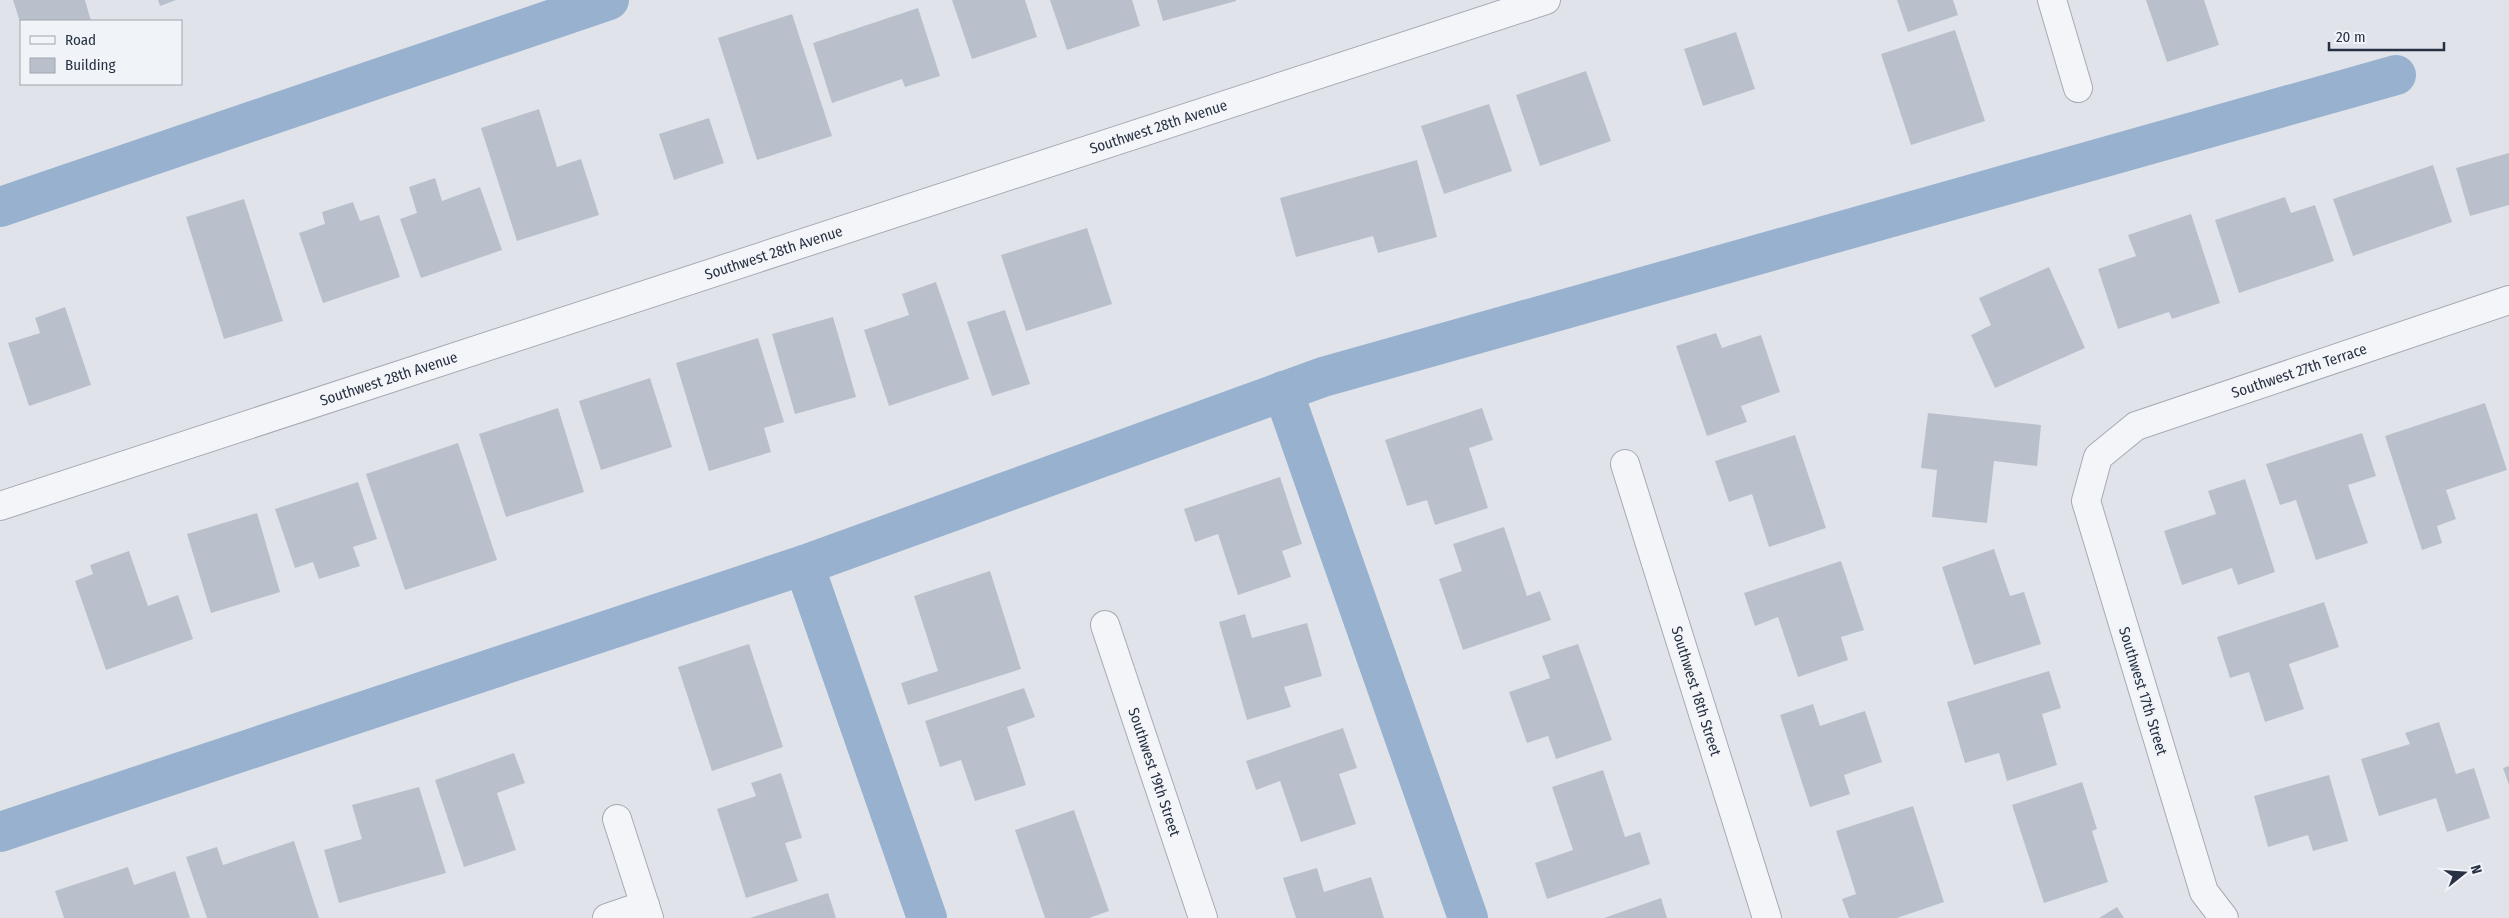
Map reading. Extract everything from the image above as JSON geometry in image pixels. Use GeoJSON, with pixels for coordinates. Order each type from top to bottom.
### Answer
{"type":"FeatureCollection","features":[{"type":"Feature","properties":{"kind":"street","name":"Southwest 28th Avenue"},"geometry":{"type":"LineString","coordinates":[[0,506],[1546,0]]}},
{"type":"Feature","properties":{"kind":"street"},"geometry":{"type":"LineString","coordinates":[[2052,0],[2078,88]]}},
{"type":"Feature","properties":{"kind":"street","name":"Southwest 27th Terrace"},"geometry":{"type":"LineString","coordinates":[[2098,457],[2136,426],[2509,300]]}},
{"type":"Feature","properties":{"kind":"street","name":"Southwest 17th Street"},"geometry":{"type":"LineString","coordinates":[[2098,457],[2086,501],[2204,892],[2224,918]]}},
{"type":"Feature","properties":{"kind":"street","name":"Southwest 18th Street"},"geometry":{"type":"LineString","coordinates":[[1624,464],[1767,918]]}},
{"type":"Feature","properties":{"kind":"street","name":"Southwest 19th Street"},"geometry":{"type":"LineString","coordinates":[[1106,625],[1203,918]]}},
{"type":"Feature","properties":{"kind":"street"},"geometry":{"type":"LineString","coordinates":[[607,918],[647,912],[617,819]]}},
{"type":"Feature","properties":{"kind":"building"},"geometry":{"type":"Polygon","coordinates":[[[13,0],[85,0],[91,20],[20,20],[20,22],[13,0]]]}},
{"type":"Feature","properties":{"kind":"building"},"geometry":{"type":"Polygon","coordinates":[[[158,0],[176,0],[160,6],[158,0]]]}},
{"type":"Feature","properties":{"kind":"building"},"geometry":{"type":"Polygon","coordinates":[[[952,0],[1025,0],[1037,37],[972,59],[952,0]]]}},
{"type":"Feature","properties":{"kind":"building"},"geometry":{"type":"Polygon","coordinates":[[[1050,0],[1132,0],[1140,26],[1067,50],[1050,0]]]}},
{"type":"Feature","properties":{"kind":"building"},"geometry":{"type":"Polygon","coordinates":[[[1157,0],[1236,0],[1236,1],[1163,21],[1157,0]]]}},
{"type":"Feature","properties":{"kind":"building"},"geometry":{"type":"Polygon","coordinates":[[[1897,0],[1953,0],[1958,15],[1908,32],[1897,0]]]}},
{"type":"Feature","properties":{"kind":"building"},"geometry":{"type":"Polygon","coordinates":[[[2146,0],[2204,0],[2219,45],[2167,62],[2146,0]]]}},
{"type":"Feature","properties":{"kind":"building"},"geometry":{"type":"Polygon","coordinates":[[[918,8],[940,76],[905,87],[902,79],[832,103],[813,43],[918,8]]]}},
{"type":"Feature","properties":{"kind":"building"},"geometry":{"type":"Polygon","coordinates":[[[792,14],[832,136],[757,160],[718,38],[792,14]]]}},
{"type":"Feature","properties":{"kind":"building"},"geometry":{"type":"Polygon","coordinates":[[[1955,30],[1985,121],[1911,145],[1881,54],[1955,30]]]}},
{"type":"Feature","properties":{"kind":"building"},"geometry":{"type":"Polygon","coordinates":[[[1736,32],[1755,89],[1703,106],[1684,49],[1736,32]]]}},
{"type":"Feature","properties":{"kind":"building"},"geometry":{"type":"Polygon","coordinates":[[[1586,71],[1611,141],[1540,166],[1516,95],[1586,71]]]}},
{"type":"Feature","properties":{"kind":"building"},"geometry":{"type":"Polygon","coordinates":[[[1489,104],[1512,171],[1444,194],[1421,126],[1489,104]]]}},
{"type":"Feature","properties":{"kind":"building"},"geometry":{"type":"Polygon","coordinates":[[[539,109],[557,167],[581,159],[599,215],[517,241],[481,128],[539,109]]]}},
{"type":"Feature","properties":{"kind":"building"},"geometry":{"type":"Polygon","coordinates":[[[709,118],[724,163],[674,180],[659,134],[709,118]]]}},
{"type":"Feature","properties":{"kind":"building"},"geometry":{"type":"Polygon","coordinates":[[[2509,153],[2509,205],[2470,216],[2456,168],[2509,153]]]}},
{"type":"Feature","properties":{"kind":"building"},"geometry":{"type":"Polygon","coordinates":[[[1417,160],[1437,237],[1378,253],[1373,236],[1296,257],[1280,198],[1417,160]]]}},
{"type":"Feature","properties":{"kind":"building"},"geometry":{"type":"Polygon","coordinates":[[[2433,165],[2452,222],[2353,256],[2333,199],[2433,165]]]}},
{"type":"Feature","properties":{"kind":"building"},"geometry":{"type":"Polygon","coordinates":[[[435,178],[442,201],[480,187],[502,250],[421,278],[400,219],[417,213],[409,187],[435,178]]]}},
{"type":"Feature","properties":{"kind":"building"},"geometry":{"type":"Polygon","coordinates":[[[2285,197],[2291,213],[2315,205],[2334,261],[2239,293],[2215,220],[2285,197]]]}},
{"type":"Feature","properties":{"kind":"building"},"geometry":{"type":"Polygon","coordinates":[[[244,199],[283,321],[224,339],[186,217],[244,199]]]}},
{"type":"Feature","properties":{"kind":"building"},"geometry":{"type":"Polygon","coordinates":[[[353,202],[360,221],[379,215],[400,277],[323,303],[299,233],[325,224],[322,212],[353,202]]]}},
{"type":"Feature","properties":{"kind":"building"},"geometry":{"type":"Polygon","coordinates":[[[2191,214],[2220,303],[2172,319],[2169,312],[2118,329],[2098,269],[2136,256],[2128,235],[2191,214]]]}},
{"type":"Feature","properties":{"kind":"building"},"geometry":{"type":"Polygon","coordinates":[[[1087,228],[1112,304],[1026,331],[1001,255],[1087,228]]]}},
{"type":"Feature","properties":{"kind":"building"},"geometry":{"type":"Polygon","coordinates":[[[2049,267],[2085,348],[1995,388],[1971,335],[1991,325],[1979,298],[2049,267]]]}},
{"type":"Feature","properties":{"kind":"building"},"geometry":{"type":"Polygon","coordinates":[[[936,282],[969,379],[889,406],[864,330],[909,315],[902,294],[936,282]]]}},
{"type":"Feature","properties":{"kind":"building"},"geometry":{"type":"Polygon","coordinates":[[[65,307],[91,385],[29,406],[8,343],[40,333],[35,318],[65,307]]]}},
{"type":"Feature","properties":{"kind":"building"},"geometry":{"type":"Polygon","coordinates":[[[1005,310],[1030,384],[992,396],[967,322],[1005,310]]]}},
{"type":"Feature","properties":{"kind":"building"},"geometry":{"type":"Polygon","coordinates":[[[833,317],[856,397],[795,414],[772,334],[833,317]]]}},
{"type":"Feature","properties":{"kind":"building"},"geometry":{"type":"Polygon","coordinates":[[[1716,333],[1722,348],[1761,335],[1780,392],[1741,406],[1747,422],[1707,436],[1676,346],[1716,333]]]}},
{"type":"Feature","properties":{"kind":"building"},"geometry":{"type":"Polygon","coordinates":[[[758,338],[784,422],[764,428],[771,452],[709,471],[676,363],[758,338]]]}},
{"type":"Feature","properties":{"kind":"building"},"geometry":{"type":"Polygon","coordinates":[[[650,378],[672,447],[601,470],[579,401],[650,378]]]}},
{"type":"Feature","properties":{"kind":"building"},"geometry":{"type":"Polygon","coordinates":[[[2485,403],[2507,470],[2446,490],[2456,519],[2437,526],[2442,543],[2422,550],[2385,436],[2485,403]]]}},
{"type":"Feature","properties":{"kind":"building"},"geometry":{"type":"Polygon","coordinates":[[[558,408],[584,492],[506,517],[479,434],[558,408]]]}},
{"type":"Feature","properties":{"kind":"building"},"geometry":{"type":"Polygon","coordinates":[[[1482,408],[1493,440],[1469,448],[1488,508],[1435,525],[1427,500],[1407,506],[1385,440],[1482,408]]]}},
{"type":"Feature","properties":{"kind":"building"},"geometry":{"type":"Polygon","coordinates":[[[1928,413],[2041,425],[2037,466],[1994,461],[1987,523],[1932,517],[1937,470],[1921,468],[1928,413]]]}},
{"type":"Feature","properties":{"kind":"building"},"geometry":{"type":"Polygon","coordinates":[[[2362,433],[2376,476],[2348,485],[2368,543],[2316,560],[2296,500],[2280,505],[2266,464],[2362,433]]]}},
{"type":"Feature","properties":{"kind":"building"},"geometry":{"type":"Polygon","coordinates":[[[1795,435],[1826,528],[1769,547],[1752,494],[1729,502],[1715,461],[1795,435]]]}},
{"type":"Feature","properties":{"kind":"building"},"geometry":{"type":"Polygon","coordinates":[[[458,443],[497,560],[405,590],[366,474],[458,443]]]}},
{"type":"Feature","properties":{"kind":"building"},"geometry":{"type":"Polygon","coordinates":[[[1280,477],[1302,544],[1282,551],[1291,577],[1238,595],[1218,534],[1195,542],[1184,509],[1280,477]]]}},
{"type":"Feature","properties":{"kind":"building"},"geometry":{"type":"Polygon","coordinates":[[[2245,479],[2275,572],[2238,585],[2232,568],[2182,585],[2164,531],[2216,514],[2208,491],[2245,479]]]}},
{"type":"Feature","properties":{"kind":"building"},"geometry":{"type":"Polygon","coordinates":[[[358,482],[377,539],[353,547],[360,566],[319,579],[313,562],[295,568],[275,509],[358,482]]]}},
{"type":"Feature","properties":{"kind":"building"},"geometry":{"type":"Polygon","coordinates":[[[257,513],[280,592],[211,613],[187,534],[257,513]]]}},
{"type":"Feature","properties":{"kind":"building"},"geometry":{"type":"Polygon","coordinates":[[[1504,527],[1527,596],[1540,591],[1551,620],[1463,650],[1439,579],[1462,571],[1453,544],[1504,527]]]}},
{"type":"Feature","properties":{"kind":"building"},"geometry":{"type":"Polygon","coordinates":[[[1994,549],[2010,596],[2024,592],[2041,644],[1974,665],[1942,567],[1994,549]]]}},
{"type":"Feature","properties":{"kind":"building"},"geometry":{"type":"Polygon","coordinates":[[[129,551],[148,606],[178,595],[193,639],[106,670],[75,581],[93,574],[90,565],[129,551]]]}},
{"type":"Feature","properties":{"kind":"building"},"geometry":{"type":"Polygon","coordinates":[[[1841,561],[1864,630],[1841,637],[1848,660],[1798,677],[1778,617],[1755,626],[1744,593],[1841,561]]]}},
{"type":"Feature","properties":{"kind":"building"},"geometry":{"type":"Polygon","coordinates":[[[990,571],[1021,669],[908,705],[901,683],[938,671],[914,596],[990,571]]]}},
{"type":"Feature","properties":{"kind":"building"},"geometry":{"type":"Polygon","coordinates":[[[2324,602],[2339,647],[2289,664],[2304,709],[2265,722],[2249,672],[2230,678],[2217,637],[2324,602]]]}},
{"type":"Feature","properties":{"kind":"building"},"geometry":{"type":"Polygon","coordinates":[[[1245,614],[1252,638],[1307,623],[1322,676],[1284,687],[1291,707],[1247,720],[1219,622],[1245,614]]]}},
{"type":"Feature","properties":{"kind":"building"},"geometry":{"type":"Polygon","coordinates":[[[749,644],[783,747],[712,771],[678,667],[749,644]]]}},
{"type":"Feature","properties":{"kind":"building"},"geometry":{"type":"Polygon","coordinates":[[[1578,644],[1612,740],[1556,759],[1548,736],[1527,743],[1509,692],[1550,678],[1542,656],[1578,644]]]}},
{"type":"Feature","properties":{"kind":"building"},"geometry":{"type":"Polygon","coordinates":[[[2049,671],[2061,708],[2042,714],[2057,765],[2007,781],[1999,753],[1965,763],[1947,702],[2049,671]]]}},
{"type":"Feature","properties":{"kind":"building"},"geometry":{"type":"Polygon","coordinates":[[[1024,688],[1035,717],[1007,727],[1026,785],[975,801],[961,760],[940,767],[925,721],[1024,688]]]}},
{"type":"Feature","properties":{"kind":"building"},"geometry":{"type":"Polygon","coordinates":[[[1813,704],[1820,726],[1865,711],[1882,762],[1844,775],[1850,794],[1810,807],[1780,715],[1813,704]]]}},
{"type":"Feature","properties":{"kind":"building"},"geometry":{"type":"Polygon","coordinates":[[[2439,722],[2456,774],[2474,768],[2490,818],[2447,832],[2436,798],[2379,816],[2361,759],[2410,744],[2405,733],[2439,722]]]}},
{"type":"Feature","properties":{"kind":"building"},"geometry":{"type":"Polygon","coordinates":[[[1343,728],[1357,768],[1339,774],[1356,824],[1301,842],[1280,781],[1256,790],[1246,761],[1343,728]]]}},
{"type":"Feature","properties":{"kind":"building"},"geometry":{"type":"Polygon","coordinates":[[[514,753],[525,783],[497,793],[516,850],[464,867],[435,780],[514,753]]]}},
{"type":"Feature","properties":{"kind":"building"},"geometry":{"type":"Polygon","coordinates":[[[2509,766],[2509,785],[2503,768],[2509,766]]]}},
{"type":"Feature","properties":{"kind":"building"},"geometry":{"type":"Polygon","coordinates":[[[1603,770],[1625,837],[1640,832],[1650,864],[1547,899],[1535,863],[1573,850],[1552,787],[1603,770]]]}},
{"type":"Feature","properties":{"kind":"building"},"geometry":{"type":"Polygon","coordinates":[[[781,773],[802,838],[785,843],[798,881],[746,898],[717,809],[756,796],[751,783],[781,773]]]}},
{"type":"Feature","properties":{"kind":"building"},"geometry":{"type":"Polygon","coordinates":[[[2329,775],[2348,841],[2313,851],[2308,835],[2268,847],[2254,796],[2329,775]]]}},
{"type":"Feature","properties":{"kind":"building"},"geometry":{"type":"Polygon","coordinates":[[[2082,782],[2097,829],[2092,831],[2108,882],[2044,903],[2012,805],[2082,782]]]}},
{"type":"Feature","properties":{"kind":"building"},"geometry":{"type":"Polygon","coordinates":[[[419,787],[446,873],[339,903],[324,850],[362,839],[352,805],[419,787]]]}},
{"type":"Feature","properties":{"kind":"building"},"geometry":{"type":"Polygon","coordinates":[[[1913,806],[1944,902],[1897,918],[1849,918],[1842,899],[1856,894],[1836,831],[1913,806]]]}},
{"type":"Feature","properties":{"kind":"building"},"geometry":{"type":"Polygon","coordinates":[[[1074,810],[1109,911],[1089,918],[1045,918],[1015,830],[1074,810]]]}},
{"type":"Feature","properties":{"kind":"building"},"geometry":{"type":"Polygon","coordinates":[[[294,841],[319,918],[207,918],[186,857],[217,847],[223,865],[294,841]]]}},
{"type":"Feature","properties":{"kind":"building"},"geometry":{"type":"Polygon","coordinates":[[[128,867],[134,885],[175,871],[190,918],[64,918],[55,891],[128,867]]]}},
{"type":"Feature","properties":{"kind":"building"},"geometry":{"type":"Polygon","coordinates":[[[1317,868],[1324,892],[1371,877],[1384,918],[1296,918],[1283,878],[1317,868]]]}},
{"type":"Feature","properties":{"kind":"building"},"geometry":{"type":"Polygon","coordinates":[[[828,893],[836,918],[750,918],[828,893]]]}},
{"type":"Feature","properties":{"kind":"building"},"geometry":{"type":"Polygon","coordinates":[[[1661,898],[1667,918],[1604,918],[1661,898]]]}},
{"type":"Feature","properties":{"kind":"building"},"geometry":{"type":"Polygon","coordinates":[[[2117,907],[2124,918],[2099,918],[2117,907]]]}},
{"type":"Feature","properties":{"kind":"waterway"},"geometry":{"type":"LineString","coordinates":[[0,207],[609,0]]}},
{"type":"Feature","properties":{"kind":"waterway"},"geometry":{"type":"LineString","coordinates":[[0,832],[804,565],[1323,377],[2396,75]]}},
{"type":"Feature","properties":{"kind":"waterway"},"geometry":{"type":"LineString","coordinates":[[1283,391],[1468,918]]}},
{"type":"Feature","properties":{"kind":"waterway"},"geometry":{"type":"LineString","coordinates":[[804,565],[927,918]]}}]}
